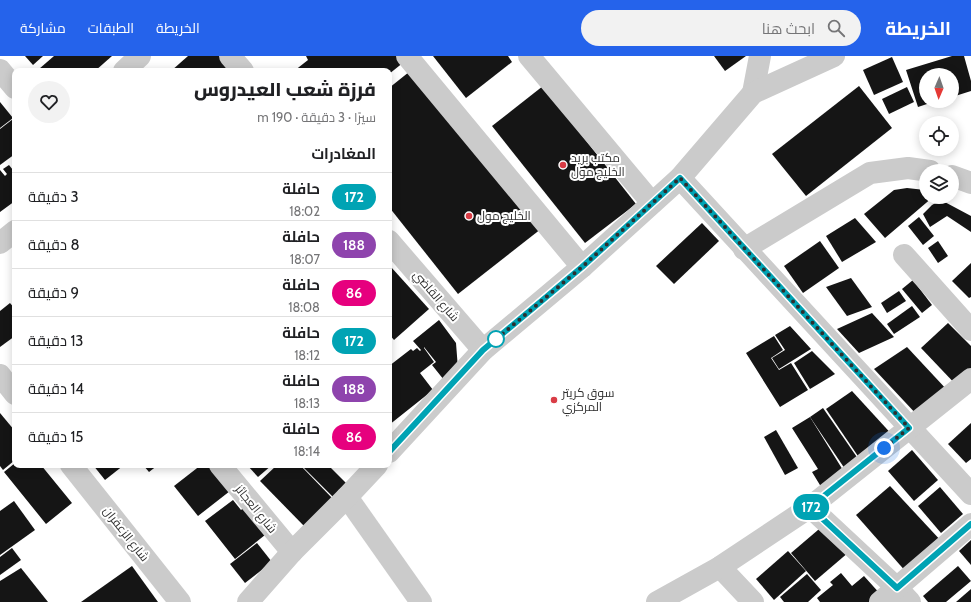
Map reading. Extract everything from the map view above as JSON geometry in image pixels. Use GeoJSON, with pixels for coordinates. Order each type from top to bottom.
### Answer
{"type":"FeatureCollection","features":[{"type":"Feature","properties":{"kind":"street"},"geometry":{"type":"LineString","coordinates":[[127,68],[140,56]]}},
{"type":"Feature","properties":{"kind":"street"},"geometry":{"type":"LineString","coordinates":[[230,56],[240,68]]}},
{"type":"Feature","properties":{"kind":"street"},"geometry":{"type":"LineString","coordinates":[[407,56],[582,267]]}},
{"type":"Feature","properties":{"kind":"street"},"geometry":{"type":"LineString","coordinates":[[529,56],[652,203]]}},
{"type":"Feature","properties":{"kind":"street"},"geometry":{"type":"LineString","coordinates":[[753,93],[760,56]]}},
{"type":"Feature","properties":{"kind":"street"},"geometry":{"type":"LineString","coordinates":[[392,447],[483,350],[582,267],[680,178],[753,93],[834,56]]}},
{"type":"Feature","properties":{"kind":"street"},"geometry":{"type":"LineString","coordinates":[[0,70],[12,84]]}},
{"type":"Feature","properties":{"kind":"street"},"geometry":{"type":"LineString","coordinates":[[744,249],[870,173],[908,168],[919,170]]}},
{"type":"Feature","properties":{"kind":"street"},"geometry":{"type":"LineString","coordinates":[[680,178],[971,494]]}},
{"type":"Feature","properties":{"kind":"street"},"geometry":{"type":"LineString","coordinates":[[959,179],[971,183]]}},
{"type":"Feature","properties":{"kind":"street"},"geometry":{"type":"LineString","coordinates":[[0,243],[12,233]]}},
{"type":"Feature","properties":{"kind":"street","name":"شارع القاضي"},"geometry":{"type":"LineString","coordinates":[[392,244],[483,350]]}},
{"type":"Feature","properties":{"kind":"street"},"geometry":{"type":"LineString","coordinates":[[904,255],[971,330]]}},
{"type":"Feature","properties":{"kind":"street"},"geometry":{"type":"LineString","coordinates":[[0,375],[12,390]]}},
{"type":"Feature","properties":{"kind":"street"},"geometry":{"type":"LineString","coordinates":[[657,602],[720,567],[810,507],[971,379]]}},
{"type":"Feature","properties":{"kind":"street","name":"شارع الزعفران"},"geometry":{"type":"LineString","coordinates":[[73,468],[180,602]]}},
{"type":"Feature","properties":{"kind":"street","name":"شارع العجائز"},"geometry":{"type":"LineString","coordinates":[[222,468],[292,552]]}},
{"type":"Feature","properties":{"kind":"street"},"geometry":{"type":"LineString","coordinates":[[248,602],[292,552],[347,497],[373,468]]}},
{"type":"Feature","properties":{"kind":"street"},"geometry":{"type":"LineString","coordinates":[[347,497],[421,602]]}},
{"type":"Feature","properties":{"kind":"street"},"geometry":{"type":"LineString","coordinates":[[810,507],[904,595]]}},
{"type":"Feature","properties":{"kind":"street"},"geometry":{"type":"LineString","coordinates":[[880,602],[904,595],[971,524]]}},
{"type":"Feature","properties":{"kind":"street"},"geometry":{"type":"LineString","coordinates":[[720,567],[753,602]]}},
{"type":"Feature","properties":{"kind":"building"},"geometry":{"type":"Polygon","coordinates":[[[25,56],[43,56],[33,65],[25,56]]]}},
{"type":"Feature","properties":{"kind":"building"},"geometry":{"type":"Polygon","coordinates":[[[54,56],[112,56],[98,68],[40,68],[54,56]]]}},
{"type":"Feature","properties":{"kind":"building"},"geometry":{"type":"Polygon","coordinates":[[[188,56],[220,56],[230,68],[174,68],[188,56]]]}},
{"type":"Feature","properties":{"kind":"building"},"geometry":{"type":"Polygon","coordinates":[[[306,56],[407,56],[409,58],[392,72],[392,68],[298,68],[308,60],[306,56]]]}},
{"type":"Feature","properties":{"kind":"building"},"geometry":{"type":"Polygon","coordinates":[[[433,56],[508,56],[512,62],[466,98],[433,56]]]}},
{"type":"Feature","properties":{"kind":"building"},"geometry":{"type":"Polygon","coordinates":[[[714,56],[746,56],[725,71],[714,56]]]}},
{"type":"Feature","properties":{"kind":"building"},"geometry":{"type":"Polygon","coordinates":[[[952,56],[964,56],[971,81],[971,91],[959,95],[959,68],[919,68],[918,107],[906,70],[952,56]]]}},
{"type":"Feature","properties":{"kind":"building"},"geometry":{"type":"Polygon","coordinates":[[[892,57],[903,82],[874,95],[863,70],[892,57]]]}},
{"type":"Feature","properties":{"kind":"building"},"geometry":{"type":"Polygon","coordinates":[[[419,64],[546,225],[458,294],[392,211],[392,86],[419,64]]]}},
{"type":"Feature","properties":{"kind":"building"},"geometry":{"type":"Polygon","coordinates":[[[543,86],[636,204],[585,243],[492,126],[543,86]]]}},
{"type":"Feature","properties":{"kind":"building"},"geometry":{"type":"Polygon","coordinates":[[[859,86],[892,128],[806,196],[772,154],[859,86]]]}},
{"type":"Feature","properties":{"kind":"building"},"geometry":{"type":"Polygon","coordinates":[[[907,87],[914,102],[889,114],[882,99],[907,87]]]}},
{"type":"Feature","properties":{"kind":"building"},"geometry":{"type":"Polygon","coordinates":[[[0,102],[12,119],[0,128],[0,102]]]}},
{"type":"Feature","properties":{"kind":"building"},"geometry":{"type":"Polygon","coordinates":[[[12,120],[12,156],[0,165],[0,129],[12,120]]]}},
{"type":"Feature","properties":{"kind":"building"},"geometry":{"type":"Polygon","coordinates":[[[9,165],[12,169],[12,203],[0,212],[0,170],[5,176],[7,174],[3,169],[9,165]]]}},
{"type":"Feature","properties":{"kind":"building"},"geometry":{"type":"Polygon","coordinates":[[[907,188],[919,189],[919,204],[925,204],[885,238],[864,214],[894,190],[907,188]]]}},
{"type":"Feature","properties":{"kind":"building"},"geometry":{"type":"Polygon","coordinates":[[[948,204],[971,216],[971,232],[947,216],[930,227],[923,214],[932,205],[948,204]]]}},
{"type":"Feature","properties":{"kind":"building"},"geometry":{"type":"Polygon","coordinates":[[[919,217],[934,236],[923,245],[908,226],[919,217]]]}},
{"type":"Feature","properties":{"kind":"building"},"geometry":{"type":"Polygon","coordinates":[[[855,218],[876,242],[842,262],[826,236],[855,218]]]}},
{"type":"Feature","properties":{"kind":"building"},"geometry":{"type":"Polygon","coordinates":[[[702,223],[719,241],[674,284],[656,266],[702,223]]]}},
{"type":"Feature","properties":{"kind":"building"},"geometry":{"type":"Polygon","coordinates":[[[820,241],[839,268],[803,293],[784,266],[820,241]]]}},
{"type":"Feature","properties":{"kind":"building"},"geometry":{"type":"Polygon","coordinates":[[[938,241],[948,256],[938,263],[928,248],[938,241]]]}},
{"type":"Feature","properties":{"kind":"building"},"geometry":{"type":"Polygon","coordinates":[[[971,263],[971,297],[969,298],[952,281],[971,263]]]}},
{"type":"Feature","properties":{"kind":"building"},"geometry":{"type":"Polygon","coordinates":[[[392,268],[429,309],[394,340],[392,338],[392,268]]]}},
{"type":"Feature","properties":{"kind":"building"},"geometry":{"type":"Polygon","coordinates":[[[851,278],[872,307],[847,316],[826,287],[851,278]]]}},
{"type":"Feature","properties":{"kind":"building"},"geometry":{"type":"Polygon","coordinates":[[[913,280],[932,305],[922,313],[902,289],[913,280]]]}},
{"type":"Feature","properties":{"kind":"building"},"geometry":{"type":"Polygon","coordinates":[[[899,291],[906,301],[887,313],[881,303],[899,291]]]}},
{"type":"Feature","properties":{"kind":"building"},"geometry":{"type":"Polygon","coordinates":[[[10,303],[12,305],[12,338],[0,347],[0,311],[10,303]]]}},
{"type":"Feature","properties":{"kind":"building"},"geometry":{"type":"Polygon","coordinates":[[[912,306],[920,317],[894,334],[887,324],[912,306]]]}},
{"type":"Feature","properties":{"kind":"building"},"geometry":{"type":"Polygon","coordinates":[[[872,313],[894,337],[859,353],[837,329],[872,313]]]}},
{"type":"Feature","properties":{"kind":"building"},"geometry":{"type":"Polygon","coordinates":[[[439,320],[456,343],[458,369],[444,380],[432,365],[436,362],[424,347],[434,362],[420,373],[433,390],[392,423],[392,364],[411,349],[413,351],[417,348],[420,351],[421,350],[413,341],[439,320]]]}},
{"type":"Feature","properties":{"kind":"building"},"geometry":{"type":"Polygon","coordinates":[[[948,323],[971,346],[971,383],[960,389],[921,348],[948,323]]]}},
{"type":"Feature","properties":{"kind":"building"},"geometry":{"type":"Polygon","coordinates":[[[790,326],[811,349],[779,369],[772,358],[785,350],[775,335],[790,326]]]}},
{"type":"Feature","properties":{"kind":"building"},"geometry":{"type":"Polygon","coordinates":[[[774,336],[783,350],[771,358],[779,370],[791,363],[808,390],[780,407],[746,353],[774,336]]]}},
{"type":"Feature","properties":{"kind":"building"},"geometry":{"type":"Polygon","coordinates":[[[907,347],[948,391],[919,417],[874,369],[907,347]]]}},
{"type":"Feature","properties":{"kind":"building"},"geometry":{"type":"Polygon","coordinates":[[[812,351],[835,374],[810,389],[794,363],[812,351]]]}},
{"type":"Feature","properties":{"kind":"building"},"geometry":{"type":"Polygon","coordinates":[[[852,391],[896,439],[862,462],[826,409],[852,391]]]}},
{"type":"Feature","properties":{"kind":"building"},"geometry":{"type":"Polygon","coordinates":[[[823,408],[861,463],[847,472],[810,417],[823,408]]]}},
{"type":"Feature","properties":{"kind":"building"},"geometry":{"type":"Polygon","coordinates":[[[0,413],[12,427],[12,462],[3,470],[0,466],[0,413]]]}},
{"type":"Feature","properties":{"kind":"building"},"geometry":{"type":"Polygon","coordinates":[[[810,417],[846,475],[823,490],[812,472],[818,469],[792,428],[810,417]]]}},
{"type":"Feature","properties":{"kind":"building"},"geometry":{"type":"Polygon","coordinates":[[[971,423],[971,459],[966,463],[948,444],[971,423]]]}},
{"type":"Feature","properties":{"kind":"building"},"geometry":{"type":"Polygon","coordinates":[[[776,430],[798,468],[785,475],[764,437],[776,430]]]}},
{"type":"Feature","properties":{"kind":"building"},"geometry":{"type":"Polygon","coordinates":[[[912,450],[938,480],[914,501],[888,471],[912,450]]]}},
{"type":"Feature","properties":{"kind":"building"},"geometry":{"type":"Polygon","coordinates":[[[12,465],[12,468],[43,468],[72,503],[46,524],[4,472],[12,465]]]}},
{"type":"Feature","properties":{"kind":"building"},"geometry":{"type":"Polygon","coordinates":[[[95,468],[120,468],[105,480],[95,468]]]}},
{"type":"Feature","properties":{"kind":"building"},"geometry":{"type":"Polygon","coordinates":[[[146,468],[154,468],[149,472],[146,468]]]}},
{"type":"Feature","properties":{"kind":"building"},"geometry":{"type":"Polygon","coordinates":[[[197,468],[211,468],[230,491],[198,516],[174,486],[197,468]]]}},
{"type":"Feature","properties":{"kind":"building"},"geometry":{"type":"Polygon","coordinates":[[[250,468],[268,468],[258,477],[250,468]]]}},
{"type":"Feature","properties":{"kind":"building"},"geometry":{"type":"Polygon","coordinates":[[[274,468],[303,468],[334,500],[305,527],[260,481],[274,468]]]}},
{"type":"Feature","properties":{"kind":"building"},"geometry":{"type":"Polygon","coordinates":[[[304,468],[331,468],[349,486],[335,499],[304,468]]]}},
{"type":"Feature","properties":{"kind":"building"},"geometry":{"type":"Polygon","coordinates":[[[890,486],[943,543],[907,573],[856,515],[890,486]]]}},
{"type":"Feature","properties":{"kind":"building"},"geometry":{"type":"Polygon","coordinates":[[[940,487],[963,514],[941,533],[918,506],[940,487]]]}},
{"type":"Feature","properties":{"kind":"building"},"geometry":{"type":"Polygon","coordinates":[[[233,500],[241,510],[249,504],[270,531],[235,559],[205,521],[233,500]]]}},
{"type":"Feature","properties":{"kind":"building"},"geometry":{"type":"Polygon","coordinates":[[[14,501],[35,530],[0,555],[0,511],[14,501]]]}},
{"type":"Feature","properties":{"kind":"building"},"geometry":{"type":"Polygon","coordinates":[[[825,524],[849,552],[815,581],[791,553],[825,524]]]}},
{"type":"Feature","properties":{"kind":"building"},"geometry":{"type":"Polygon","coordinates":[[[971,540],[971,565],[959,551],[971,540]]]}},
{"type":"Feature","properties":{"kind":"building"},"geometry":{"type":"Polygon","coordinates":[[[257,543],[272,562],[245,583],[230,564],[257,543]]]}},
{"type":"Feature","properties":{"kind":"building"},"geometry":{"type":"Polygon","coordinates":[[[12,548],[21,560],[0,575],[0,557],[12,548]]]}},
{"type":"Feature","properties":{"kind":"building"},"geometry":{"type":"Polygon","coordinates":[[[788,551],[806,571],[774,600],[756,579],[788,551]]]}},
{"type":"Feature","properties":{"kind":"building"},"geometry":{"type":"Polygon","coordinates":[[[132,566],[158,602],[81,602],[132,566]]]}},
{"type":"Feature","properties":{"kind":"building"},"geometry":{"type":"Polygon","coordinates":[[[958,566],[971,581],[946,602],[928,602],[923,596],[958,566]]]}},
{"type":"Feature","properties":{"kind":"building"},"geometry":{"type":"Polygon","coordinates":[[[21,568],[48,602],[0,602],[0,581],[21,568]]]}},
{"type":"Feature","properties":{"kind":"building"},"geometry":{"type":"Polygon","coordinates":[[[841,573],[852,586],[864,576],[882,596],[875,602],[820,602],[817,598],[833,585],[830,582],[841,573]]]}},
{"type":"Feature","properties":{"kind":"building"},"geometry":{"type":"Polygon","coordinates":[[[807,574],[821,590],[808,602],[784,602],[780,597],[807,574]]]}},
{"type":"Feature","properties":{"kind":"building"},"geometry":{"type":"Polygon","coordinates":[[[971,589],[971,602],[956,602],[971,589]]]}},
{"type":"Feature","properties":{"kind":"bus line","name":"172"},"geometry":{"type":"LineString","coordinates":[[392,449],[483,350],[582,267],[680,178],[909,428],[810,507],[897,588],[971,524]]}},
{"type":"Feature","properties":{"kind":"place","name":"مكتب بريد الخليج مول"},"geometry":{"type":"Point","coordinates":[563,165]}},
{"type":"Feature","properties":{"kind":"place","name":"الخليج مول"},"geometry":{"type":"Point","coordinates":[469,216]}},
{"type":"Feature","properties":{"kind":"place","name":"سوق كريتر المركزي"},"geometry":{"type":"Point","coordinates":[554,400]}},
{"type":"Feature","properties":{"kind":"route"},"geometry":{"type":"LineString","coordinates":[[496,339],[494,341],[582,267],[680,178],[909,428],[884,448]]}}]}
